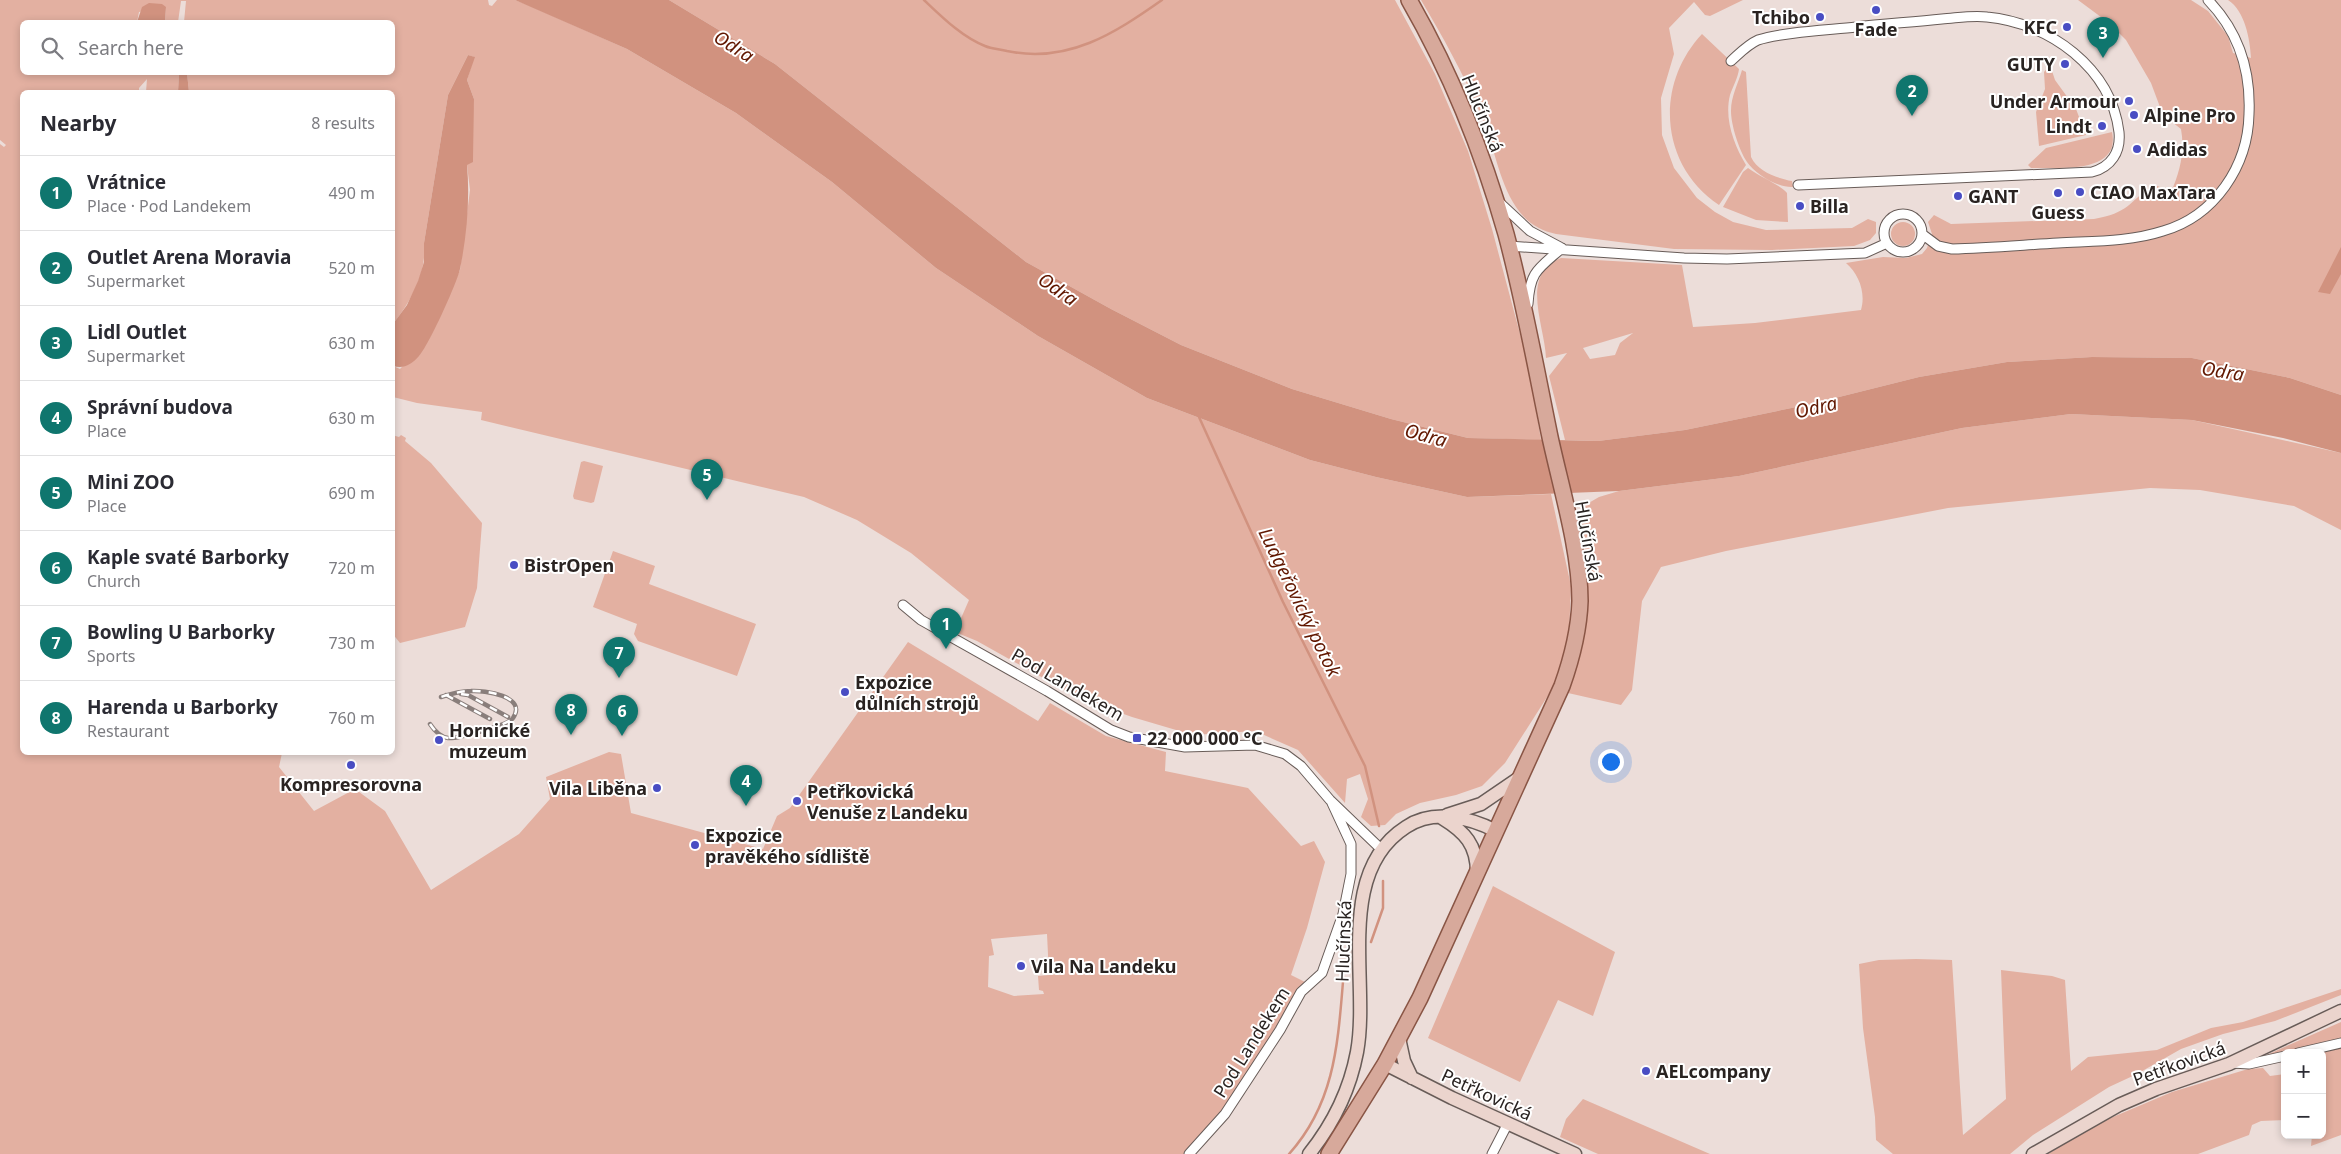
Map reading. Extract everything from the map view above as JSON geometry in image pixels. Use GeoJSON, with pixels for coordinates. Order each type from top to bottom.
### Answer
{"type":"FeatureCollection","features":[{"type":"Feature","properties":{"kind":"main road","name":"Hlučínská"},"geometry":{"type":"LineString","coordinates":[[1329,1154],[1385,1064],[1440,956],[1562,686],[1575,642],[1579,590],[1569,528],[1545,410],[1509,246],[1495,197],[1463,108],[1410,3]]}},
{"type":"Feature","properties":{"kind":"street"},"geometry":{"type":"LineString","coordinates":[[1922,234],[1917,246],[1908,251],[1898,251],[1887,243],[1885,228],[1889,221],[1897,216],[1906,215],[1914,218],[1922,234],[1938,246],[1952,250],[2115,240],[2163,232],[2180,225],[2201,212],[2222,192],[2236,170],[2246,141],[2250,92],[2243,55],[2232,30],[2208,0]]}},
{"type":"Feature","properties":{"kind":"street"},"geometry":{"type":"LineString","coordinates":[[1732,61],[1746,47],[1771,37],[1889,24],[1987,17],[2040,30],[2074,52],[2090,69],[2109,97],[2115,112],[2119,146],[2108,164],[2092,172],[1798,185]]}},
{"type":"Feature","properties":{"kind":"street"},"geometry":{"type":"LineString","coordinates":[[1495,197],[1518,222],[1562,248]]}},
{"type":"Feature","properties":{"kind":"street"},"geometry":{"type":"LineString","coordinates":[[1509,246],[1562,248],[1684,258],[1751,258],[1865,253],[1887,243]]}},
{"type":"Feature","properties":{"kind":"street"},"geometry":{"type":"LineString","coordinates":[[1526,323],[1529,284],[1538,269],[1562,248]]}},
{"type":"Feature","properties":{"kind":"street","name":"Pod Landekem"},"geometry":{"type":"LineString","coordinates":[[903,604],[922,620],[1047,691],[1111,730],[1129,737],[1184,747],[1255,745],[1285,754],[1302,766],[1330,800],[1382,850]]}},
{"type":"Feature","properties":{"kind":"street"},"geometry":{"type":"LineString","coordinates":[[1440,816],[1481,804],[1522,776]]}},
{"type":"Feature","properties":{"kind":"street","name":"Pod Landekem"},"geometry":{"type":"LineString","coordinates":[[1189,1154],[1225,1114],[1280,1030],[1301,992],[1322,973],[1343,914],[1351,874],[1352,844],[1330,800]]}},
{"type":"Feature","properties":{"kind":"street"},"geometry":{"type":"LineString","coordinates":[[1440,816],[1463,832],[1471,843],[1476,855],[1477,874]]}},
{"type":"Feature","properties":{"kind":"street","name":"Hlučínská"},"geometry":{"type":"LineString","coordinates":[[1310,1154],[1339,1108],[1351,1078],[1357,1054],[1360,1018],[1360,917],[1365,886],[1382,850],[1390,840],[1408,826],[1427,818],[1440,816],[1469,820],[1496,831]]}},
{"type":"Feature","properties":{"kind":"street","name":"Petřkovická"},"geometry":{"type":"LineString","coordinates":[[2033,1154],[2099,1116],[2143,1094],[2232,1063],[2341,1011]]}},
{"type":"Feature","properties":{"kind":"street"},"geometry":{"type":"LineString","coordinates":[[1399,1038],[1404,1060],[1412,1078]]}},
{"type":"Feature","properties":{"kind":"street"},"geometry":{"type":"LineString","coordinates":[[2315,1049],[2341,1043]]}},
{"type":"Feature","properties":{"kind":"street"},"geometry":{"type":"LineString","coordinates":[[2232,1063],[2250,1064],[2281,1057]]}},
{"type":"Feature","properties":{"kind":"street","name":"Petřkovická"},"geometry":{"type":"LineString","coordinates":[[1385,1064],[1575,1154]]}},
{"type":"Feature","properties":{"kind":"street"},"geometry":{"type":"LineString","coordinates":[[1492,1154],[1508,1123]]}},
{"type":"Feature","properties":{"kind":"shaded area"},"geometry":{"type":"Polygon","coordinates":[[[0,0],[488,0],[489,5],[492,6],[497,0],[515,0],[627,49],[736,113],[832,182],[936,268],[1038,336],[1147,398],[1310,460],[1376,477],[1467,497],[1551,494],[1571,586],[1569,635],[1556,683],[1505,763],[1482,786],[1456,795],[1420,803],[1396,814],[1385,825],[1371,826],[1361,817],[1368,799],[1360,774],[1347,779],[1345,803],[1298,750],[1255,731],[1193,735],[1132,717],[1079,698],[977,641],[955,632],[969,600],[911,553],[857,520],[804,497],[481,420],[482,412],[417,403],[395,398],[395,367],[400,369],[430,337],[460,270],[470,190],[467,165],[474,99],[467,80],[474,57],[468,55],[448,95],[424,243],[423,265],[412,296],[395,321],[395,90],[189,90],[187,75],[395,75],[395,20],[184,20],[186,1],[181,1],[178,20],[165,20],[166,7],[139,12],[137,20],[20,20],[20,75],[179,75],[178,90],[146,90],[147,79],[139,90],[20,90],[20,755],[282,755],[279,767],[314,811],[355,789],[385,811],[431,890],[519,834],[550,799],[546,777],[609,752],[621,754],[631,813],[763,849],[777,816],[790,808],[908,642],[1038,721],[1050,703],[1106,736],[1166,752],[1165,771],[1248,788],[1301,846],[1314,841],[1325,862],[1307,928],[1291,975],[1307,983],[1222,1113],[1185,1154],[0,1154],[0,144],[4,147],[6,145],[0,140],[0,0]],[[1047,934],[991,939],[994,955],[989,956],[988,987],[1014,996],[1044,994],[1043,991],[1039,990],[1038,976],[1049,975],[1047,934]]]}},
{"type":"Feature","properties":{"kind":"shaded area"},"geometry":{"type":"Polygon","coordinates":[[[669,0],[1395,0],[1435,74],[1468,151],[1492,229],[1528,364],[1541,440],[1468,438],[1391,419],[1292,389],[1181,345],[1026,262],[775,64],[669,0]]]}},
{"type":"Feature","properties":{"kind":"shaded area"},"geometry":{"type":"Polygon","coordinates":[[[1421,0],[1743,0],[1710,16],[1705,15],[1694,2],[1669,28],[1674,54],[1661,98],[1662,135],[1674,168],[1697,198],[1715,212],[1733,222],[1766,230],[1852,228],[1868,219],[1876,222],[1876,233],[1870,240],[1854,246],[1772,250],[1674,249],[1556,234],[1539,228],[1524,217],[1510,196],[1500,174],[1485,126],[1474,100],[1453,56],[1421,0]]]}},
{"type":"Feature","properties":{"kind":"shaded area"},"geometry":{"type":"Polygon","coordinates":[[[2078,0],[2191,0],[2208,11],[2228,36],[2233,53],[2251,58],[2246,26],[2239,11],[2228,0],[2341,0],[2341,395],[2290,378],[2192,358],[2092,357],[2007,362],[1919,377],[1811,404],[1685,430],[1598,441],[1565,440],[1549,376],[1567,353],[1546,358],[1537,302],[1541,276],[1548,266],[1561,258],[1682,265],[1693,327],[1755,323],[1861,310],[1863,297],[1860,284],[1851,267],[1846,263],[1883,257],[1906,258],[1922,254],[1927,248],[1932,234],[1928,222],[1934,215],[1951,224],[2094,219],[2114,214],[2121,210],[2153,184],[2171,192],[2181,161],[2181,129],[2163,115],[2151,83],[2126,40],[2109,23],[2078,0]],[[1633,333],[1583,348],[1590,359],[1615,355],[1620,343],[1633,333]]]}},
{"type":"Feature","properties":{"kind":"shaded area"},"geometry":{"type":"Polygon","coordinates":[[[1702,34],[1739,69],[1730,95],[1728,113],[1731,132],[1746,165],[1719,205],[1699,189],[1685,169],[1675,147],[1670,124],[1671,100],[1676,77],[1687,54],[1702,34]]]}},
{"type":"Feature","properties":{"kind":"shaded area"},"geometry":{"type":"Polygon","coordinates":[[[2050,65],[2055,80],[2076,109],[2086,135],[2039,146],[2036,112],[2045,89],[2044,72],[2050,65]]]}},
{"type":"Feature","properties":{"kind":"shaded area"},"geometry":{"type":"Polygon","coordinates":[[[1742,70],[1746,72],[1751,157],[1758,167],[1763,170],[1774,176],[1792,181],[1793,187],[1774,183],[1761,175],[1751,167],[1741,151],[1731,117],[1731,106],[1742,70]]]}},
{"type":"Feature","properties":{"kind":"shaded area"},"geometry":{"type":"Polygon","coordinates":[[[2112,132],[2112,146],[2107,156],[2097,162],[2070,168],[2031,168],[2028,165],[2046,148],[2112,132]]]}},
{"type":"Feature","properties":{"kind":"shaded area"},"geometry":{"type":"Polygon","coordinates":[[[1748,168],[1787,193],[1788,222],[1756,220],[1723,207],[1743,172],[1748,168]]]}},
{"type":"Feature","properties":{"kind":"shaded area"},"geometry":{"type":"Polygon","coordinates":[[[1903,222],[1912,225],[1915,234],[1912,243],[1903,246],[1894,243],[1891,234],[1894,225],[1903,222]]]}},
{"type":"Feature","properties":{"kind":"shaded area"},"geometry":{"type":"Polygon","coordinates":[[[2071,414],[2192,420],[2341,453],[2341,530],[2294,506],[2200,490],[2150,488],[1948,508],[1726,551],[1661,567],[1642,601],[1632,690],[1621,705],[1568,693],[1582,645],[1588,602],[1580,508],[1599,497],[1619,491],[1739,476],[1962,428],[2071,414]]]}},
{"type":"Feature","properties":{"kind":"shaded area"},"geometry":{"type":"Polygon","coordinates":[[[401,435],[406,438],[405,441],[431,463],[482,523],[477,588],[465,627],[400,643],[395,637],[395,436],[399,437],[401,435]]]}},
{"type":"Feature","properties":{"kind":"shaded area"},"geometry":{"type":"Polygon","coordinates":[[[584,461],[603,466],[594,502],[591,503],[574,499],[573,496],[581,462],[584,461]]]}},
{"type":"Feature","properties":{"kind":"shaded area"},"geometry":{"type":"Polygon","coordinates":[[[613,551],[655,566],[649,584],[756,624],[737,676],[638,641],[634,634],[637,624],[593,607],[613,551]]]}},
{"type":"Feature","properties":{"kind":"shaded area"},"geometry":{"type":"Polygon","coordinates":[[[1493,886],[1615,952],[1593,1016],[1558,1000],[1520,1082],[1428,1038],[1493,886]]]}},
{"type":"Feature","properties":{"kind":"shaded area"},"geometry":{"type":"Polygon","coordinates":[[[1879,960],[1952,960],[1963,1135],[2006,1099],[2001,970],[2052,976],[2065,980],[2071,1071],[2088,1057],[2157,1050],[2211,1028],[2243,1022],[2341,989],[2341,995],[2275,1021],[2223,1034],[2181,1049],[2137,1074],[2109,1087],[2033,1135],[2010,1154],[1893,1154],[1876,1140],[1875,1117],[1863,1028],[1859,964],[1879,960]]]}},
{"type":"Feature","properties":{"kind":"shaded area"},"geometry":{"type":"Polygon","coordinates":[[[2341,1022],[2341,1038],[2295,1049],[2281,1049],[2281,1052],[2262,1057],[2341,1022]]]}},
{"type":"Feature","properties":{"kind":"shaded area"},"geometry":{"type":"Polygon","coordinates":[[[2341,1047],[2341,1135],[2311,1146],[2312,1139],[2326,1139],[2326,1052],[2341,1047]]]}},
{"type":"Feature","properties":{"kind":"shaded area"},"geometry":{"type":"Polygon","coordinates":[[[2263,1068],[2270,1076],[2281,1075],[2281,1120],[2261,1121],[2252,1125],[2249,1135],[2198,1154],[2048,1154],[2094,1125],[2172,1092],[2248,1069],[2263,1068]]]}},
{"type":"Feature","properties":{"kind":"shaded area"},"geometry":{"type":"Polygon","coordinates":[[[1583,1099],[1710,1154],[1598,1154],[1560,1137],[1566,1119],[1583,1099]]]}},
{"type":"Feature","properties":{"kind":"water","name":"Odra"},"geometry":{"type":"Polygon","coordinates":[[[515,0],[669,0],[775,64],[1026,262],[1181,345],[1292,389],[1391,419],[1468,438],[1598,441],[1685,430],[1811,404],[1919,377],[2007,362],[2092,357],[2192,358],[2290,378],[2341,395],[2341,453],[2283,438],[2192,420],[2071,414],[1962,428],[1739,476],[1619,491],[1467,497],[1376,477],[1310,460],[1147,398],[1038,336],[936,268],[832,182],[736,113],[627,49],[515,0]]]}},
{"type":"Feature","properties":{"kind":"water"},"geometry":{"type":"Polygon","coordinates":[[[149,3],[162,4],[166,7],[165,20],[138,20],[142,7],[149,3]]]}},
{"type":"Feature","properties":{"kind":"water"},"geometry":{"type":"Polygon","coordinates":[[[468,55],[475,57],[467,80],[474,99],[473,162],[467,165],[467,217],[460,269],[442,314],[423,350],[407,366],[395,366],[395,321],[407,305],[424,262],[424,243],[448,95],[468,55]]]}},
{"type":"Feature","properties":{"kind":"water"},"geometry":{"type":"Polygon","coordinates":[[[179,75],[187,75],[189,90],[178,90],[179,75]]]}},
{"type":"Feature","properties":{"kind":"water"},"geometry":{"type":"Polygon","coordinates":[[[2341,247],[2341,274],[2330,294],[2318,292],[2341,247]]]}},
{"type":"Feature","properties":{"kind":"waterway"},"geometry":{"type":"LineString","coordinates":[[924,0],[953,26],[977,42],[990,48],[1029,54],[1050,53],[1090,43],[1127,24],[1162,0]]}},
{"type":"Feature","properties":{"kind":"waterway","name":"Ludgeřovický potok"},"geometry":{"type":"LineString","coordinates":[[1199,417],[1283,602],[1365,766],[1379,826]]}},
{"type":"Feature","properties":{"kind":"waterway","name":"Ludgeřovický potok"},"geometry":{"type":"LineString","coordinates":[[1371,942],[1383,908],[1383,881]]}},
{"type":"Feature","properties":{"kind":"waterway","name":"Ludgeřovický potok"},"geometry":{"type":"LineString","coordinates":[[1289,1154],[1305,1134],[1326,1090],[1337,1044],[1344,970]]}},
{"type":"Feature","properties":{"kind":"railway"},"geometry":{"type":"LineString","coordinates":[[430,724],[442,736],[453,738],[482,731],[509,721],[513,718],[516,710],[515,704],[510,700],[494,693],[463,692],[441,697]]}},
{"type":"Feature","properties":{"kind":"railway"},"geometry":{"type":"LineString","coordinates":[[461,694],[468,695],[508,717]]}},
{"type":"Feature","properties":{"kind":"railway"},"geometry":{"type":"LineString","coordinates":[[446,695],[490,719]]}},
{"type":"Feature","properties":{"kind":"place","name":"Fade"},"geometry":{"type":"Point","coordinates":[1876,10]}},
{"type":"Feature","properties":{"kind":"place","name":"Tchibo"},"geometry":{"type":"Point","coordinates":[1820,17]}},
{"type":"Feature","properties":{"kind":"place","name":"KFC"},"geometry":{"type":"Point","coordinates":[2067,27]}},
{"type":"Feature","properties":{"kind":"place","name":"Lidl Outlet"},"geometry":{"type":"Point","coordinates":[2103,58]}},
{"type":"Feature","properties":{"kind":"place","name":"GUTY"},"geometry":{"type":"Point","coordinates":[2065,64]}},
{"type":"Feature","properties":{"kind":"place","name":"Under Armour"},"geometry":{"type":"Point","coordinates":[2129,101]}},
{"type":"Feature","properties":{"kind":"place","name":"Alpine Pro"},"geometry":{"type":"Point","coordinates":[2134,115]}},
{"type":"Feature","properties":{"kind":"place","name":"Outlet Arena Moravia"},"geometry":{"type":"Point","coordinates":[1912,116]}},
{"type":"Feature","properties":{"kind":"place","name":"Lindt"},"geometry":{"type":"Point","coordinates":[2102,126]}},
{"type":"Feature","properties":{"kind":"place","name":"Adidas"},"geometry":{"type":"Point","coordinates":[2137,149]}},
{"type":"Feature","properties":{"kind":"place","name":"CIAO MaxTara"},"geometry":{"type":"Point","coordinates":[2080,192]}},
{"type":"Feature","properties":{"kind":"place","name":"Guess"},"geometry":{"type":"Point","coordinates":[2058,193]}},
{"type":"Feature","properties":{"kind":"place","name":"GANT"},"geometry":{"type":"Point","coordinates":[1958,196]}},
{"type":"Feature","properties":{"kind":"place","name":"Billa"},"geometry":{"type":"Point","coordinates":[1800,206]}},
{"type":"Feature","properties":{"kind":"place","name":"Mini ZOO"},"geometry":{"type":"Point","coordinates":[707,500]}},
{"type":"Feature","properties":{"kind":"place","name":"BistrOpen"},"geometry":{"type":"Point","coordinates":[514,565]}},
{"type":"Feature","properties":{"kind":"place","name":"Vrátnice"},"geometry":{"type":"Point","coordinates":[946,649]}},
{"type":"Feature","properties":{"kind":"place","name":"Bowling U Barborky"},"geometry":{"type":"Point","coordinates":[619,678]}},
{"type":"Feature","properties":{"kind":"place","name":"Expozice důlních strojů"},"geometry":{"type":"Point","coordinates":[845,692]}},
{"type":"Feature","properties":{"kind":"place","name":"Harenda u Barborky"},"geometry":{"type":"Point","coordinates":[571,735]}},
{"type":"Feature","properties":{"kind":"place","name":"Kaple svaté Barborky"},"geometry":{"type":"Point","coordinates":[622,736]}},
{"type":"Feature","properties":{"kind":"place","name":"22 000 000 °C"},"geometry":{"type":"Point","coordinates":[1137,738]}},
{"type":"Feature","properties":{"kind":"place","name":"Hornické muzeum"},"geometry":{"type":"Point","coordinates":[439,740]}},
{"type":"Feature","properties":{"kind":"place","name":"Kompresorovna"},"geometry":{"type":"Point","coordinates":[351,765]}},
{"type":"Feature","properties":{"kind":"place","name":"Vila Liběna"},"geometry":{"type":"Point","coordinates":[657,788]}},
{"type":"Feature","properties":{"kind":"place","name":"Petřkovická Venuše z Landeku"},"geometry":{"type":"Point","coordinates":[797,801]}},
{"type":"Feature","properties":{"kind":"place","name":"Správní budova"},"geometry":{"type":"Point","coordinates":[746,806]}},
{"type":"Feature","properties":{"kind":"place","name":"Expozice pravěkého sídliště"},"geometry":{"type":"Point","coordinates":[695,845]}},
{"type":"Feature","properties":{"kind":"place","name":"Vila Na Landeku"},"geometry":{"type":"Point","coordinates":[1021,966]}},
{"type":"Feature","properties":{"kind":"place","name":"AELcompany"},"geometry":{"type":"Point","coordinates":[1646,1071]}}]}
